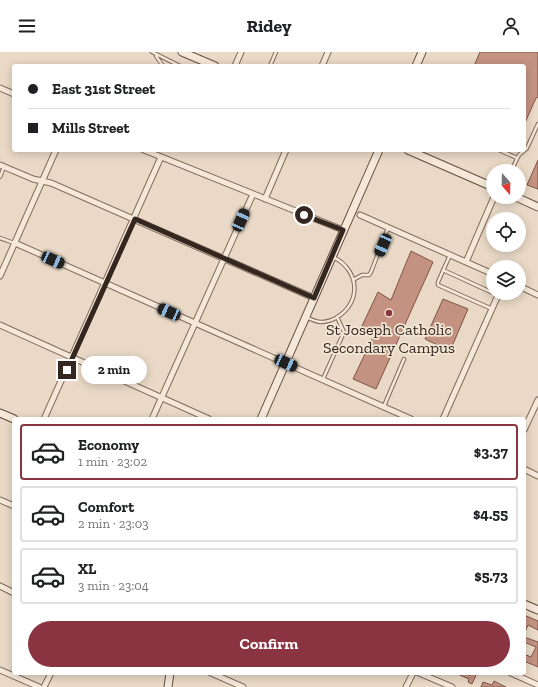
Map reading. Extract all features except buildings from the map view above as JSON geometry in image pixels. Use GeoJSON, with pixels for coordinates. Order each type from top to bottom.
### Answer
{"type":"FeatureCollection","features":[{"type":"Feature","properties":{"kind":"street"},"geometry":{"type":"LineString","coordinates":[[182,52],[210,64]]}},
{"type":"Feature","properties":{"kind":"street"},"geometry":{"type":"LineString","coordinates":[[235,64],[240,52]]}},
{"type":"Feature","properties":{"kind":"street"},"geometry":{"type":"LineString","coordinates":[[323,64],[328,52]]}},
{"type":"Feature","properties":{"kind":"street"},"geometry":{"type":"LineString","coordinates":[[417,64],[422,52]]}},
{"type":"Feature","properties":{"kind":"street"},"geometry":{"type":"LineString","coordinates":[[0,88],[12,93]]}},
{"type":"Feature","properties":{"kind":"street"},"geometry":{"type":"LineString","coordinates":[[0,276],[55,152]]}},
{"type":"Feature","properties":{"kind":"street"},"geometry":{"type":"LineString","coordinates":[[148,152],[343,230]]}},
{"type":"Feature","properties":{"kind":"street"},"geometry":{"type":"LineString","coordinates":[[265,199],[285,152]]}},
{"type":"Feature","properties":{"kind":"street"},"geometry":{"type":"LineString","coordinates":[[262,417],[378,152]]}},
{"type":"Feature","properties":{"kind":"street"},"geometry":{"type":"LineString","coordinates":[[413,152],[486,184]]}},
{"type":"Feature","properties":{"kind":"street"},"geometry":{"type":"LineString","coordinates":[[45,417],[73,358],[161,158]]}},
{"type":"Feature","properties":{"kind":"street"},"geometry":{"type":"LineString","coordinates":[[2,166],[41,182],[52,183],[224,260],[314,298]]}},
{"type":"Feature","properties":{"kind":"street"},"geometry":{"type":"LineString","coordinates":[[153,417],[253,194]]}},
{"type":"Feature","properties":{"kind":"street"},"geometry":{"type":"LineString","coordinates":[[526,202],[538,207]]}},
{"type":"Feature","properties":{"kind":"street"},"geometry":{"type":"LineString","coordinates":[[466,262],[491,204]]}},
{"type":"Feature","properties":{"kind":"street"},"geometry":{"type":"LineString","coordinates":[[360,215],[486,271]]}},
{"type":"Feature","properties":{"kind":"street"},"geometry":{"type":"LineString","coordinates":[[14,243],[406,417]]}},
{"type":"Feature","properties":{"kind":"street"},"geometry":{"type":"LineString","coordinates":[[526,289],[538,295]]}},
{"type":"Feature","properties":{"kind":"street"},"geometry":{"type":"LineString","coordinates":[[444,417],[492,310],[494,300]]}},
{"type":"Feature","properties":{"kind":"street"},"geometry":{"type":"LineString","coordinates":[[0,325],[205,417]]}},
{"type":"Feature","properties":{"kind":"street"},"geometry":{"type":"LineString","coordinates":[[526,426],[538,400]]}},
{"type":"Feature","properties":{"kind":"street"},"geometry":{"type":"LineString","coordinates":[[395,417],[397,413]]}},
{"type":"Feature","properties":{"kind":"street"},"geometry":{"type":"LineString","coordinates":[[0,414],[12,418]]}},
{"type":"Feature","properties":{"kind":"street"},"geometry":{"type":"LineString","coordinates":[[526,470],[538,476]]}},
{"type":"Feature","properties":{"kind":"street"},"geometry":{"type":"LineString","coordinates":[[0,500],[12,505]]}},
{"type":"Feature","properties":{"kind":"street"},"geometry":{"type":"LineString","coordinates":[[0,586],[12,592]]}},
{"type":"Feature","properties":{"kind":"street"},"geometry":{"type":"LineString","coordinates":[[526,605],[538,610]]}},
{"type":"Feature","properties":{"kind":"street"},"geometry":{"type":"LineString","coordinates":[[0,670],[39,687]]}},
{"type":"Feature","properties":{"kind":"street"},"geometry":{"type":"LineString","coordinates":[[44,687],[50,675]]}},
{"type":"Feature","properties":{"kind":"street"},"geometry":{"type":"LineString","coordinates":[[168,687],[170,675]]}},
{"type":"Feature","properties":{"kind":"street"},"geometry":{"type":"LineString","coordinates":[[215,675],[243,687]]}},
{"type":"Feature","properties":{"kind":"street"},"geometry":{"type":"LineString","coordinates":[[406,687],[412,675]]}},
{"type":"Feature","properties":{"kind":"street"},"geometry":{"type":"LineString","coordinates":[[423,675],[452,687]]}},
{"type":"Feature","properties":{"kind":"street"},"geometry":{"type":"LineString","coordinates":[[516,675],[538,685]]}},
{"type":"Feature","properties":{"kind":"lane"},"geometry":{"type":"LineString","coordinates":[[152,52],[176,64]]}},
{"type":"Feature","properties":{"kind":"lane"},"geometry":{"type":"LineString","coordinates":[[271,64],[276,52]]}},
{"type":"Feature","properties":{"kind":"lane"},"geometry":{"type":"LineString","coordinates":[[156,55],[162,64]]}},
{"type":"Feature","properties":{"kind":"lane"},"geometry":{"type":"LineString","coordinates":[[526,149],[538,124]]}},
{"type":"Feature","properties":{"kind":"lane"},"geometry":{"type":"LineString","coordinates":[[504,152],[517,158]]}},
{"type":"Feature","properties":{"kind":"lane"},"geometry":{"type":"LineString","coordinates":[[514,164],[517,158],[523,152]]}},
{"type":"Feature","properties":{"kind":"lane"},"geometry":{"type":"LineString","coordinates":[[0,177],[2,166]]}},
{"type":"Feature","properties":{"kind":"lane"},"geometry":{"type":"LineString","coordinates":[[353,280],[362,275],[369,275],[388,228]]}},
{"type":"Feature","properties":{"kind":"lane"},"geometry":{"type":"LineString","coordinates":[[0,238],[14,243]]}},
{"type":"Feature","properties":{"kind":"lane"},"geometry":{"type":"LineString","coordinates":[[450,255],[438,282],[440,287],[492,310]]}},
{"type":"Feature","properties":{"kind":"lane"},"geometry":{"type":"LineString","coordinates":[[306,317],[321,322],[343,314],[351,305],[354,294],[353,280],[349,269],[342,262],[332,257]]}},
{"type":"Feature","properties":{"kind":"lane"},"geometry":{"type":"LineString","coordinates":[[443,270],[486,289]]}},
{"type":"Feature","properties":{"kind":"lane"},"geometry":{"type":"LineString","coordinates":[[323,380],[344,332],[337,317]]}},
{"type":"Feature","properties":{"kind":"lane"},"geometry":{"type":"LineString","coordinates":[[384,407],[404,359]]}},
{"type":"Feature","properties":{"kind":"place","name":"St Joseph Catholic Secondary Campus"},"geometry":{"type":"Point","coordinates":[389,313]}},
{"type":"Feature","properties":{"kind":"route"},"geometry":{"type":"LineString","coordinates":[[67,370],[135,219],[224,260],[314,298],[343,230],[304,215]]}}]}
